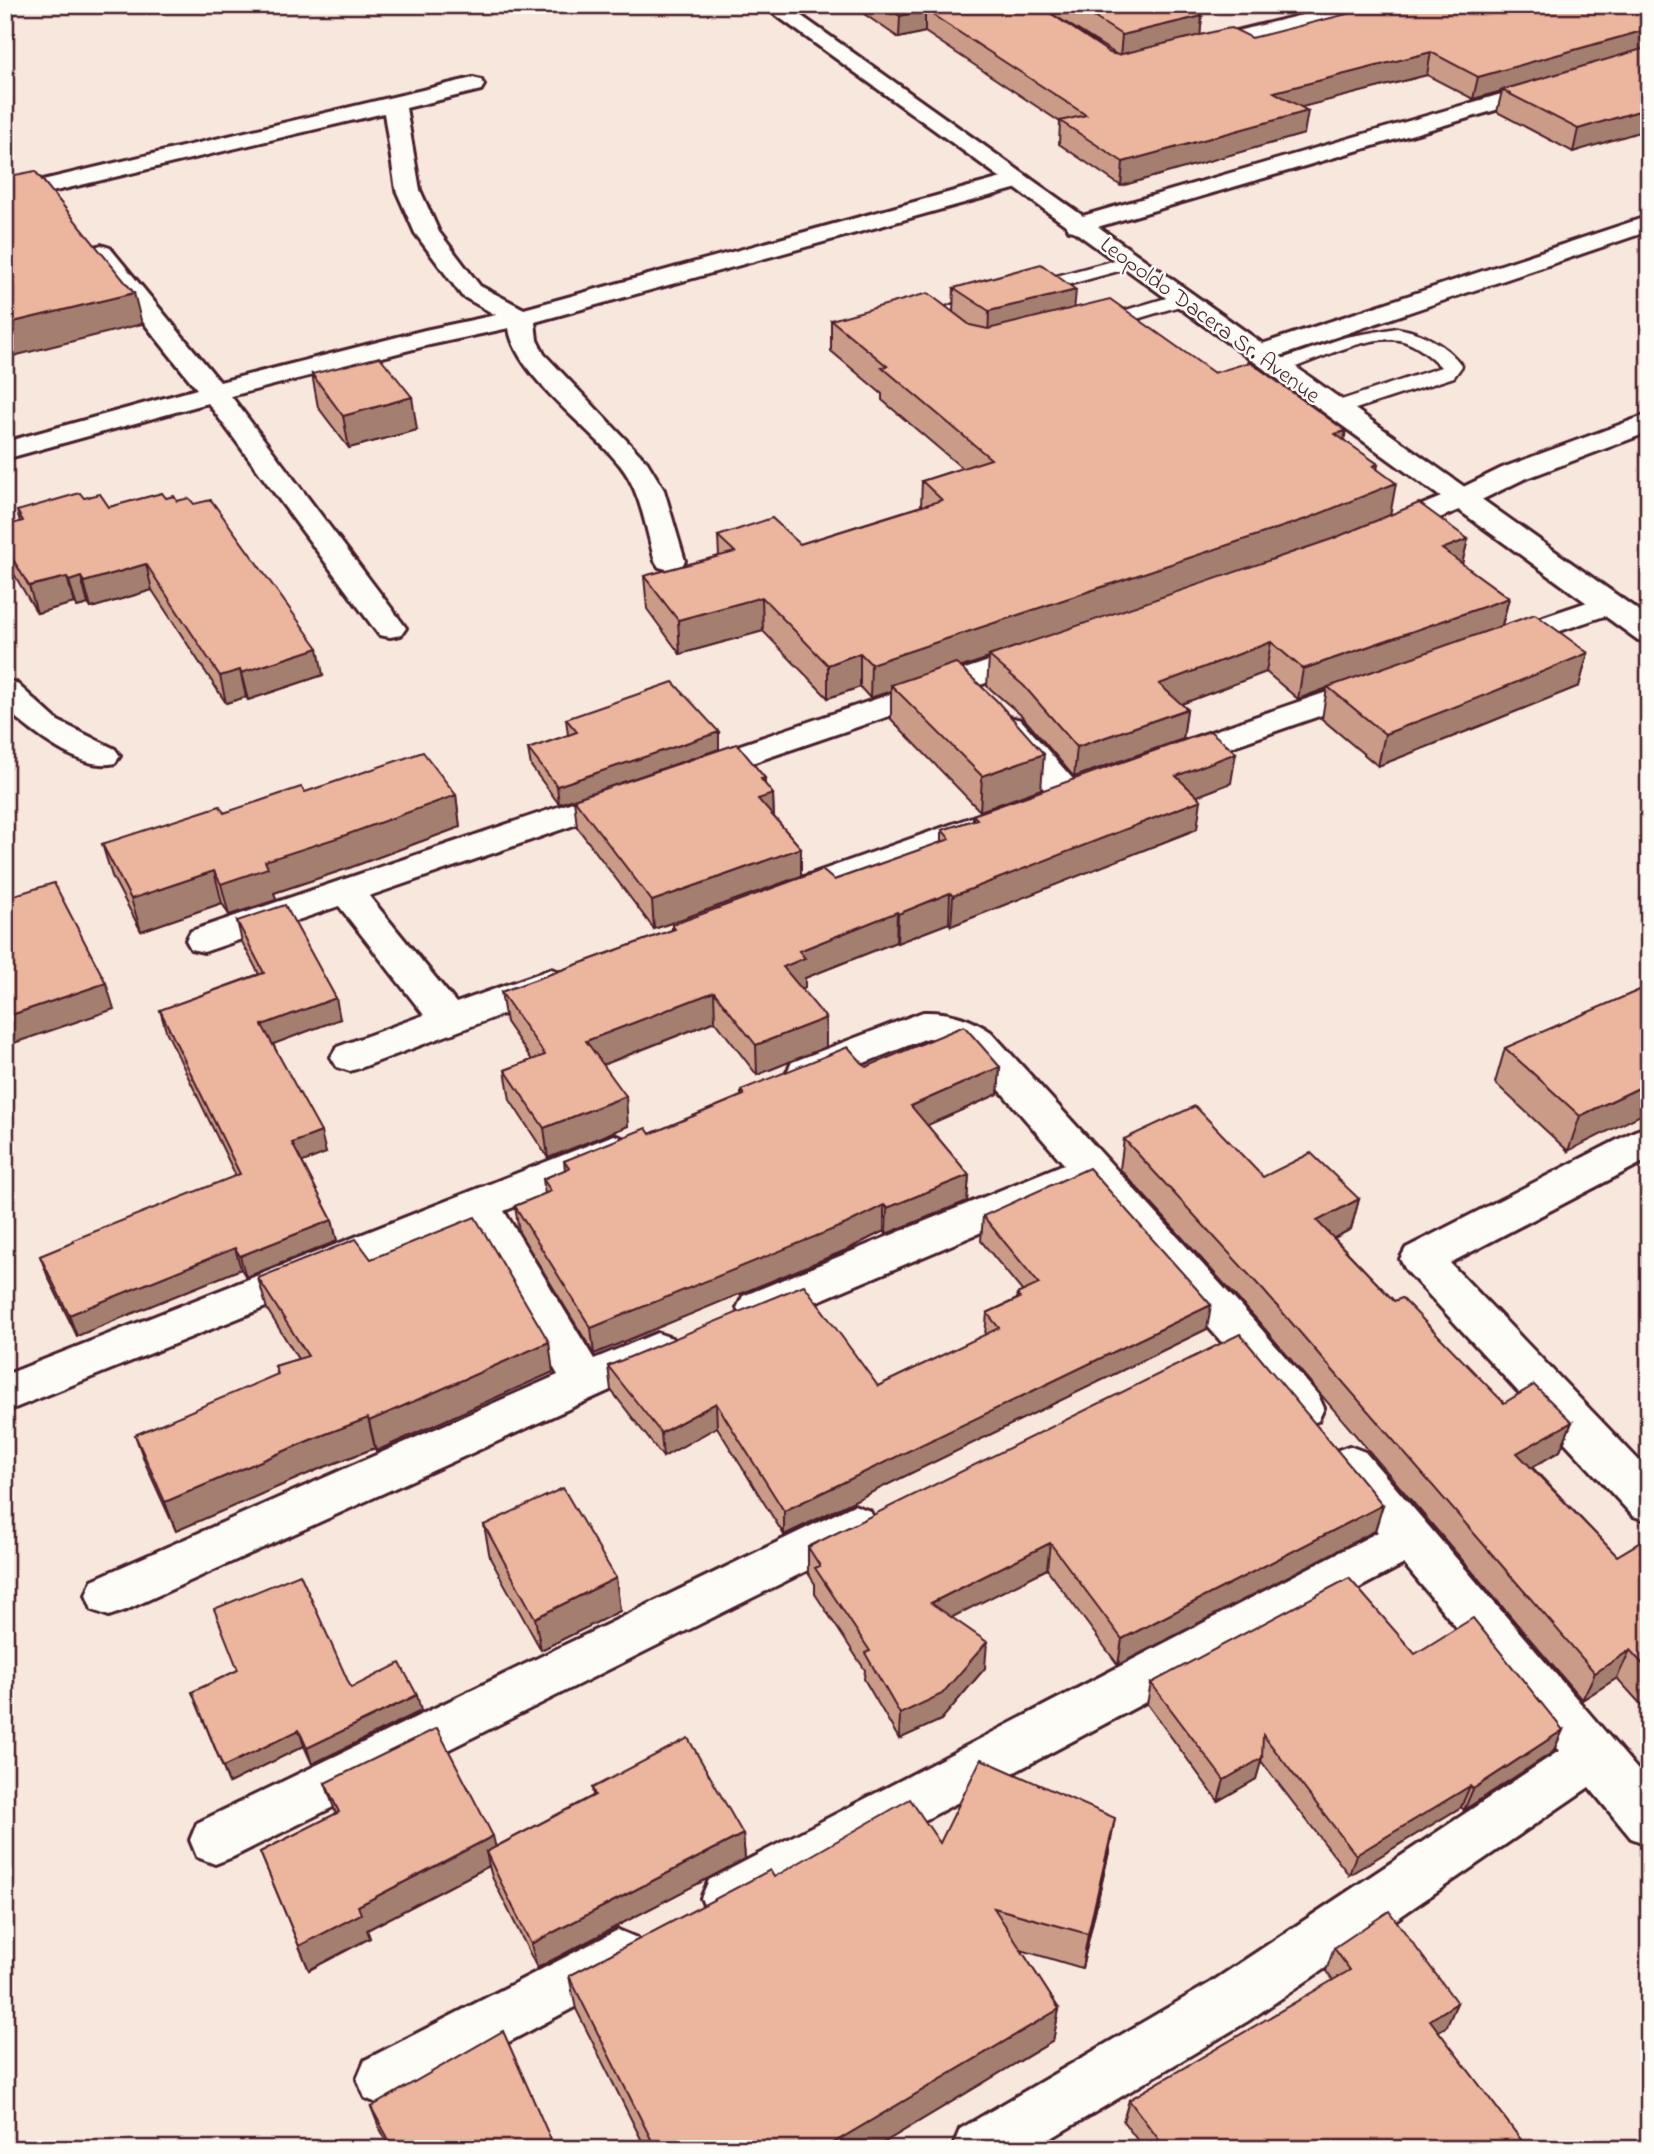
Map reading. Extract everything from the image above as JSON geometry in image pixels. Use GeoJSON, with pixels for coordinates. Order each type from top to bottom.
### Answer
{"type":"FeatureCollection","features":[{"type":"Feature","properties":{"kind":"street","name":"Leopoldo Dacera Sr. Avenue"},"geometry":{"type":"LineString","coordinates":[[772,5],[1649,633]]}},
{"type":"Feature","properties":{"kind":"street"},"geometry":{"type":"LineString","coordinates":[[1170,55],[1370,5]]}},
{"type":"Feature","properties":{"kind":"street"},"geometry":{"type":"LineString","coordinates":[[1265,12],[1288,25]]}},
{"type":"Feature","properties":{"kind":"street"},"geometry":{"type":"LineString","coordinates":[[1078,225],[1649,58]]}},
{"type":"Feature","properties":{"kind":"street"},"geometry":{"type":"LineString","coordinates":[[5,196],[472,85]]}},
{"type":"Feature","properties":{"kind":"street"},"geometry":{"type":"LineString","coordinates":[[394,104],[408,190],[421,223],[471,291],[521,318]]}},
{"type":"Feature","properties":{"kind":"street"},"geometry":{"type":"LineString","coordinates":[[5,451],[425,338],[521,318],[1017,181]]}},
{"type":"Feature","properties":{"kind":"street"},"geometry":{"type":"LineString","coordinates":[[47,186],[65,208]]}},
{"type":"Feature","properties":{"kind":"street"},"geometry":{"type":"LineString","coordinates":[[1268,360],[1649,223]]}},
{"type":"Feature","properties":{"kind":"street"},"geometry":{"type":"LineString","coordinates":[[82,230],[215,393],[390,628]]}},
{"type":"Feature","properties":{"kind":"street"},"geometry":{"type":"LineString","coordinates":[[521,318],[524,340],[532,357],[633,462],[649,490],[670,561]]}},
{"type":"Feature","properties":{"kind":"street"},"geometry":{"type":"LineString","coordinates":[[1351,545],[1461,499],[1512,474],[1649,422]]}},
{"type":"Feature","properties":{"kind":"street"},"geometry":{"type":"LineString","coordinates":[[1476,650],[1608,604]]}},
{"type":"Feature","properties":{"kind":"street"},"geometry":{"type":"LineString","coordinates":[[204,940],[1064,645]]}},
{"type":"Feature","properties":{"kind":"street"},"geometry":{"type":"LineString","coordinates":[[1146,766],[1410,673]]}},
{"type":"Feature","properties":{"kind":"street"},"geometry":{"type":"LineString","coordinates":[[757,906],[1057,797],[1008,725],[959,681]]}},
{"type":"Feature","properties":{"kind":"street"},"geometry":{"type":"LineString","coordinates":[[5,690],[46,729],[103,756]]}},
{"type":"Feature","properties":{"kind":"street"},"geometry":{"type":"LineString","coordinates":[[346,891],[448,1019]]}},
{"type":"Feature","properties":{"kind":"street"},"geometry":{"type":"LineString","coordinates":[[350,1057],[577,972]]}},
{"type":"Feature","properties":{"kind":"street"},"geometry":{"type":"LineString","coordinates":[[771,1087],[923,1025],[943,1024],[964,1031],[978,1041],[1094,1168],[1222,1344],[1410,1538],[1649,1821]]}},
{"type":"Feature","properties":{"kind":"street"},"geometry":{"type":"LineString","coordinates":[[5,1394],[644,1138]]}},
{"type":"Feature","properties":{"kind":"street"},"geometry":{"type":"LineString","coordinates":[[1649,1141],[1420,1259],[1649,1502]]}},
{"type":"Feature","properties":{"kind":"street"},"geometry":{"type":"LineString","coordinates":[[109,1595],[584,1380],[1094,1168]]}},
{"type":"Feature","properties":{"kind":"street"},"geometry":{"type":"LineString","coordinates":[[479,1205],[584,1380]]}},
{"type":"Feature","properties":{"kind":"street"},"geometry":{"type":"LineString","coordinates":[[215,1840],[891,1507]]}},
{"type":"Feature","properties":{"kind":"street"},"geometry":{"type":"LineString","coordinates":[[384,2079],[1410,1538]]}},
{"type":"Feature","properties":{"kind":"street"},"geometry":{"type":"LineString","coordinates":[[979,2149],[1229,2002],[1593,1756]]}},
{"type":"Feature","properties":{"kind":"lane"},"geometry":{"type":"LineString","coordinates":[[967,344],[939,323],[937,318],[961,308],[1130,262]]}},
{"type":"Feature","properties":{"kind":"lane"},"geometry":{"type":"LineString","coordinates":[[1073,331],[1183,299]]}},
{"type":"Feature","properties":{"kind":"lane"},"geometry":{"type":"LineString","coordinates":[[1268,360],[1397,334],[1416,341],[1452,366],[1447,373],[1337,409]]}},
{"type":"Feature","properties":{"kind":"building"},"geometry":{"type":"Polygon","coordinates":[[[884,5],[1038,5],[1110,53],[1118,55],[1232,28],[1252,38],[1382,5],[1649,5],[1649,29],[1478,77],[1431,52],[1274,92],[1308,111],[1123,162],[1060,121],[1086,115],[925,10],[900,16],[884,5]]]}},
{"type":"Feature","properties":{"kind":"building"},"geometry":{"type":"Polygon","coordinates":[[[1075,5],[1185,5],[1202,16],[1122,35],[1075,5]]]}},
{"type":"Feature","properties":{"kind":"building"},"geometry":{"type":"Polygon","coordinates":[[[1649,47],[1649,108],[1578,129],[1502,90],[1649,47]]]}},
{"type":"Feature","properties":{"kind":"building"},"geometry":{"type":"Polygon","coordinates":[[[35,171],[134,293],[5,324],[5,177],[35,171]]]}},
{"type":"Feature","properties":{"kind":"building"},"geometry":{"type":"Polygon","coordinates":[[[1041,264],[1076,290],[989,311],[954,288],[1041,264]]]}},
{"type":"Feature","properties":{"kind":"building"},"geometry":{"type":"Polygon","coordinates":[[[928,293],[970,325],[988,329],[1110,299],[1214,373],[1250,362],[1346,431],[1335,434],[1378,464],[1373,466],[1396,483],[1309,518],[871,664],[860,653],[828,665],[762,597],[678,620],[644,576],[735,552],[718,536],[772,518],[800,544],[942,500],[922,481],[991,459],[831,320],[928,293]]]}},
{"type":"Feature","properties":{"kind":"building"},"geometry":{"type":"Polygon","coordinates":[[[380,357],[412,397],[343,416],[312,374],[380,357]]]}},
{"type":"Feature","properties":{"kind":"building"},"geometry":{"type":"Polygon","coordinates":[[[80,493],[84,498],[100,494],[109,507],[162,493],[166,498],[174,496],[177,501],[189,498],[194,504],[211,500],[318,648],[241,673],[240,670],[220,676],[146,564],[84,582],[81,577],[69,581],[67,577],[29,586],[5,546],[5,526],[23,521],[17,511],[80,493]]]}},
{"type":"Feature","properties":{"kind":"building"},"geometry":{"type":"Polygon","coordinates":[[[1419,503],[1468,539],[1442,549],[1509,598],[1303,669],[1271,642],[1159,684],[1187,709],[1077,747],[1024,686],[989,656],[1332,539],[1419,503]]]}},
{"type":"Feature","properties":{"kind":"building"},"geometry":{"type":"Polygon","coordinates":[[[1535,614],[1588,653],[1385,734],[1328,687],[1535,614]]]}},
{"type":"Feature","properties":{"kind":"building"},"geometry":{"type":"Polygon","coordinates":[[[956,663],[996,700],[1044,754],[982,776],[891,685],[956,663]]]}},
{"type":"Feature","properties":{"kind":"building"},"geometry":{"type":"Polygon","coordinates":[[[673,682],[719,732],[557,786],[528,749],[577,732],[566,719],[673,682]]]}},
{"type":"Feature","properties":{"kind":"building"},"geometry":{"type":"Polygon","coordinates":[[[1210,731],[1236,753],[1176,776],[1201,800],[953,896],[950,893],[799,951],[805,958],[783,967],[826,1018],[756,1045],[714,992],[586,1041],[626,1096],[544,1128],[505,1070],[545,1055],[501,992],[675,929],[672,925],[822,870],[834,880],[950,839],[942,830],[977,819],[973,815],[1210,731]]]}},
{"type":"Feature","properties":{"kind":"building"},"geometry":{"type":"Polygon","coordinates":[[[737,744],[765,778],[761,779],[773,794],[758,799],[801,848],[652,901],[574,799],[737,744]]]}},
{"type":"Feature","properties":{"kind":"building"},"geometry":{"type":"Polygon","coordinates":[[[423,752],[456,795],[265,861],[268,868],[221,884],[214,871],[131,899],[102,844],[220,806],[224,813],[301,787],[305,792],[423,752]]]}},
{"type":"Feature","properties":{"kind":"building"},"geometry":{"type":"Polygon","coordinates":[[[54,883],[106,983],[5,1017],[5,898],[54,883]]]}},
{"type":"Feature","properties":{"kind":"building"},"geometry":{"type":"Polygon","coordinates":[[[285,905],[336,998],[262,1025],[321,1132],[292,1143],[332,1220],[240,1256],[235,1248],[69,1315],[40,1256],[74,1242],[73,1240],[240,1174],[160,1010],[264,973],[237,921],[285,905]]]}},
{"type":"Feature","properties":{"kind":"building"},"geometry":{"type":"Polygon","coordinates":[[[1649,986],[1649,1083],[1580,1116],[1505,1048],[1649,986]]]}},
{"type":"Feature","properties":{"kind":"building"},"geometry":{"type":"Polygon","coordinates":[[[964,1026],[1000,1067],[911,1106],[969,1175],[887,1208],[884,1205],[846,1224],[591,1328],[515,1206],[551,1191],[543,1179],[569,1168],[564,1161],[646,1128],[650,1134],[744,1095],[741,1090],[848,1047],[866,1067],[964,1026]]]}},
{"type":"Feature","properties":{"kind":"building"},"geometry":{"type":"Polygon","coordinates":[[[1195,1106],[1263,1177],[1311,1153],[1359,1199],[1317,1221],[1394,1301],[1402,1298],[1504,1403],[1534,1385],[1572,1422],[1517,1453],[1617,1556],[1649,1537],[1649,1671],[1630,1650],[1595,1673],[1264,1291],[1124,1139],[1195,1106]]]}},
{"type":"Feature","properties":{"kind":"building"},"geometry":{"type":"Polygon","coordinates":[[[1089,1168],[1211,1305],[784,1511],[716,1403],[661,1433],[608,1366],[804,1285],[878,1386],[999,1328],[987,1313],[1020,1298],[1017,1294],[1039,1284],[983,1216],[1089,1168]]]}},
{"type":"Feature","properties":{"kind":"building"},"geometry":{"type":"Polygon","coordinates":[[[475,1217],[549,1342],[369,1421],[368,1418],[310,1440],[165,1502],[135,1435],[278,1374],[275,1366],[308,1356],[258,1278],[356,1239],[371,1259],[475,1217]]]}},
{"type":"Feature","properties":{"kind":"building"},"geometry":{"type":"Polygon","coordinates":[[[1240,1334],[1383,1505],[1122,1639],[1050,1543],[931,1603],[987,1642],[942,1694],[900,1714],[865,1653],[870,1651],[815,1568],[820,1566],[808,1547],[1240,1334]]]}},
{"type":"Feature","properties":{"kind":"building"},"geometry":{"type":"Polygon","coordinates":[[[563,1488],[616,1578],[535,1618],[484,1525],[563,1488]]]}},
{"type":"Feature","properties":{"kind":"building"},"geometry":{"type":"Polygon","coordinates":[[[300,1574],[351,1688],[400,1663],[417,1695],[307,1748],[299,1730],[223,1767],[192,1692],[238,1670],[214,1609],[300,1574]]]}},
{"type":"Feature","properties":{"kind":"building"},"geometry":{"type":"Polygon","coordinates":[[[1349,1578],[1415,1654],[1473,1618],[1563,1730],[1473,1789],[1470,1786],[1356,1855],[1263,1735],[1262,1758],[1224,1780],[1151,1683],[1349,1578]]]}},
{"type":"Feature","properties":{"kind":"building"},"geometry":{"type":"Polygon","coordinates":[[[437,1728],[493,1836],[358,1906],[361,1914],[299,1946],[260,1852],[339,1812],[325,1783],[437,1728]]]}},
{"type":"Feature","properties":{"kind":"building"},"geometry":{"type":"Polygon","coordinates":[[[688,1738],[743,1834],[531,1944],[486,1852],[595,1795],[592,1788],[688,1738]]]}},
{"type":"Feature","properties":{"kind":"building"},"geometry":{"type":"Polygon","coordinates":[[[981,1759],[1115,1818],[1088,1934],[994,1908],[1059,2009],[823,2149],[656,2149],[569,1976],[770,1870],[774,1877],[910,1799],[940,1843],[981,1759]]]}},
{"type":"Feature","properties":{"kind":"building"},"geometry":{"type":"Polygon","coordinates":[[[1389,1911],[1457,2003],[1430,2020],[1528,2149],[1166,2149],[1129,2100],[1350,1970],[1334,1948],[1389,1911]]]}},
{"type":"Feature","properties":{"kind":"building"},"geometry":{"type":"Polygon","coordinates":[[[503,2031],[555,2149],[394,2149],[371,2107],[503,2031]]]}}]}
